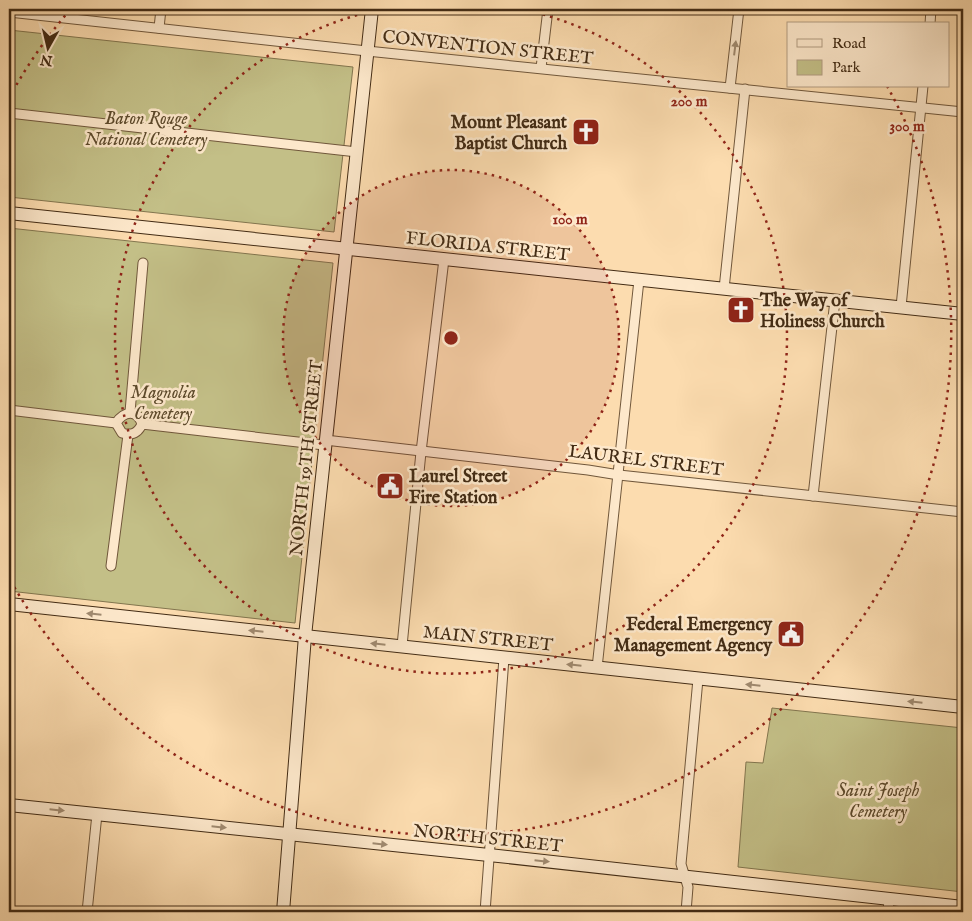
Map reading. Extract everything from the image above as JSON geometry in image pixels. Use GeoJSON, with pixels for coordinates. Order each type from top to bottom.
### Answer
{"type":"FeatureCollection","features":[{"type":"Feature","properties":{"kind":"street"},"geometry":{"type":"LineString","coordinates":[[159,28],[161,9]]}},
{"type":"Feature","properties":{"kind":"street","name":"NORTH 19TH STREET"},"geometry":{"type":"LineString","coordinates":[[283,912],[304,636],[372,9]]}},
{"type":"Feature","properties":{"kind":"street"},"geometry":{"type":"LineString","coordinates":[[541,68],[548,9]]}},
{"type":"Feature","properties":{"kind":"street"},"geometry":{"type":"LineString","coordinates":[[730,88],[739,9]]}},
{"type":"Feature","properties":{"kind":"street"},"geometry":{"type":"LineString","coordinates":[[930,22],[932,9]]}},
{"type":"Feature","properties":{"kind":"street","name":"CONVENTION STREET"},"geometry":{"type":"LineString","coordinates":[[9,12],[963,112]]}},
{"type":"Feature","properties":{"kind":"street"},"geometry":{"type":"LineString","coordinates":[[901,307],[923,88]]}},
{"type":"Feature","properties":{"kind":"street"},"geometry":{"type":"LineString","coordinates":[[724,289],[745,89]]}},
{"type":"Feature","properties":{"kind":"street"},"geometry":{"type":"LineString","coordinates":[[9,113],[357,152]]}},
{"type":"Feature","properties":{"kind":"street","name":"FLORIDA STREET"},"geometry":{"type":"LineString","coordinates":[[9,212],[963,314]]}},
{"type":"Feature","properties":{"kind":"street"},"geometry":{"type":"LineString","coordinates":[[402,646],[421,452],[444,259]]}},
{"type":"Feature","properties":{"kind":"street"},"geometry":{"type":"LineString","coordinates":[[130,412],[143,263]]}},
{"type":"Feature","properties":{"kind":"street"},"geometry":{"type":"LineString","coordinates":[[597,668],[639,280]]}},
{"type":"Feature","properties":{"kind":"street"},"geometry":{"type":"LineString","coordinates":[[813,496],[835,300]]}},
{"type":"Feature","properties":{"kind":"street"},"geometry":{"type":"LineString","coordinates":[[9,410],[116,423]]}},
{"type":"Feature","properties":{"kind":"street"},"geometry":{"type":"LineString","coordinates":[[116,423],[123,414],[130,412]]}},
{"type":"Feature","properties":{"kind":"street"},"geometry":{"type":"LineString","coordinates":[[116,423],[122,433],[128,435],[135,434],[140,430],[142,424],[140,419],[130,412]]}},
{"type":"Feature","properties":{"kind":"street","name":"LAUREL STREET"},"geometry":{"type":"LineString","coordinates":[[142,424],[421,452],[963,512]]}},
{"type":"Feature","properties":{"kind":"street"},"geometry":{"type":"LineString","coordinates":[[111,566],[128,435]]}},
{"type":"Feature","properties":{"kind":"street","name":"MAIN STREET"},"geometry":{"type":"LineString","coordinates":[[9,604],[963,707]]}},
{"type":"Feature","properties":{"kind":"street"},"geometry":{"type":"LineString","coordinates":[[485,912],[504,658]]}},
{"type":"Feature","properties":{"kind":"street"},"geometry":{"type":"LineString","coordinates":[[686,912],[688,887],[681,864],[698,679]]}},
{"type":"Feature","properties":{"kind":"street","name":"NORTH STREET"},"geometry":{"type":"LineString","coordinates":[[9,805],[685,876],[888,906],[963,907]]}},
{"type":"Feature","properties":{"kind":"street"},"geometry":{"type":"LineString","coordinates":[[86,912],[97,814]]}},
{"type":"Feature","properties":{"kind":"green space","name":"Baton Rouge National Cemetery"},"geometry":{"type":"Polygon","coordinates":[[[9,30],[353,67],[334,232],[9,197],[9,30]]]}},
{"type":"Feature","properties":{"kind":"green space","name":"Magnolia Cemetery"},"geometry":{"type":"Polygon","coordinates":[[[9,228],[333,263],[295,623],[9,591],[9,228]]]}},
{"type":"Feature","properties":{"kind":"green space","name":"Saint Joseph Cemetery"},"geometry":{"type":"Polygon","coordinates":[[[772,708],[963,728],[963,892],[738,867],[746,762],[763,763],[772,708]]]}},
{"type":"Feature","properties":{"kind":"place","name":"Mount Pleasant Baptist Church"},"geometry":{"type":"Point","coordinates":[586,132]}},
{"type":"Feature","properties":{"kind":"place","name":"The Way of Holiness Church"},"geometry":{"type":"Point","coordinates":[741,310]}},
{"type":"Feature","properties":{"kind":"place","name":"Laurel Street Fire Station"},"geometry":{"type":"Point","coordinates":[390,486]}},
{"type":"Feature","properties":{"kind":"place","name":"Federal Emergency Management Agency"},"geometry":{"type":"Point","coordinates":[791,634]}}]}
